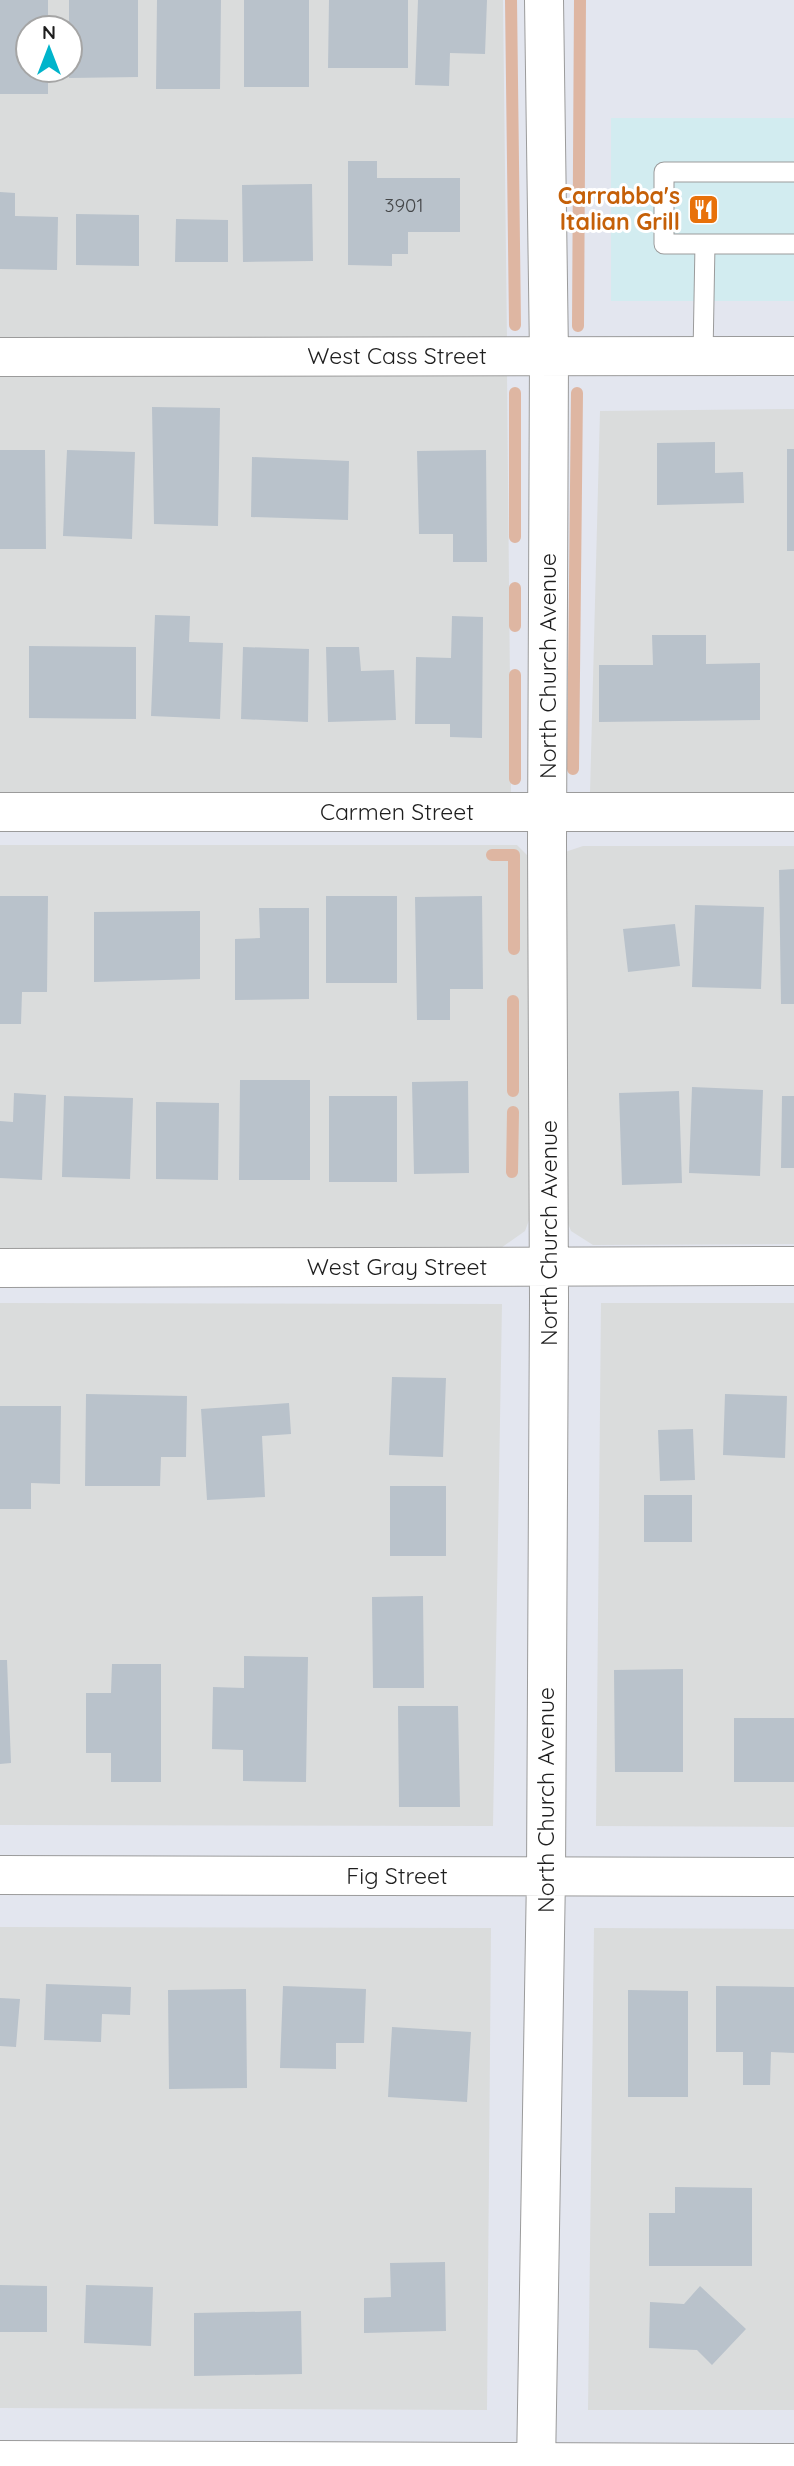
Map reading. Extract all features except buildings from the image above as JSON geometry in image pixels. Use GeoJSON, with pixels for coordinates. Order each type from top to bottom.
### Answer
{"type":"FeatureCollection","features":[{"type":"Feature","properties":{"kind":"street","name":"North Church Avenue"},"geometry":{"type":"LineString","coordinates":[[536,2464],[545,1876],[550,1267],[547,812],[550,355],[544,0]]}},
{"type":"Feature","properties":{"kind":"street","name":"West Cass Street"},"geometry":{"type":"LineString","coordinates":[[0,357],[794,356]]}},
{"type":"Feature","properties":{"kind":"street","name":"Carmen Street"},"geometry":{"type":"LineString","coordinates":[[0,812],[794,812]]}},
{"type":"Feature","properties":{"kind":"street","name":"West Gray Street"},"geometry":{"type":"LineString","coordinates":[[0,1268],[794,1266]]}},
{"type":"Feature","properties":{"kind":"street","name":"Fig Street"},"geometry":{"type":"LineString","coordinates":[[0,1875],[794,1877]]}},
{"type":"Feature","properties":{"kind":"street"},"geometry":{"type":"LineString","coordinates":[[0,2460],[794,2463]]}},
{"type":"Feature","properties":{"kind":"lane"},"geometry":{"type":"LineString","coordinates":[[794,172],[664,172],[664,244],[794,244]]}},
{"type":"Feature","properties":{"kind":"lane"},"geometry":{"type":"LineString","coordinates":[[704,355],[705,244]]}},
{"type":"Feature","properties":{"kind":"shaded area"},"geometry":{"type":"Polygon","coordinates":[[[0,0],[503,0],[507,340],[0,342],[0,0]]]}},
{"type":"Feature","properties":{"kind":"shaded area","name":"Carrabba's Italian Grill"},"geometry":{"type":"Polygon","coordinates":[[[611,118],[794,118],[794,301],[611,301],[611,118]]]}},
{"type":"Feature","properties":{"kind":"shaded area"},"geometry":{"type":"Polygon","coordinates":[[[507,374],[511,793],[0,795],[0,376],[507,374]]]}},
{"type":"Feature","properties":{"kind":"shaded area"},"geometry":{"type":"Polygon","coordinates":[[[794,409],[794,795],[590,794],[600,411],[794,409]]]}},
{"type":"Feature","properties":{"kind":"shaded area"},"geometry":{"type":"Polygon","coordinates":[[[0,845],[517,845],[528,856],[531,1215],[525,1231],[498,1250],[0,1250],[0,845]]]}},
{"type":"Feature","properties":{"kind":"shaded area"},"geometry":{"type":"Polygon","coordinates":[[[583,846],[794,846],[794,1244],[593,1245],[571,1231],[563,1211],[565,852],[583,846]]]}},
{"type":"Feature","properties":{"kind":"shaded area"},"geometry":{"type":"Polygon","coordinates":[[[0,1303],[502,1304],[493,1826],[0,1825],[0,1303]]]}},
{"type":"Feature","properties":{"kind":"shaded area"},"geometry":{"type":"Polygon","coordinates":[[[601,1303],[794,1303],[794,1827],[596,1826],[601,1303]]]}},
{"type":"Feature","properties":{"kind":"shaded area"},"geometry":{"type":"Polygon","coordinates":[[[0,1927],[491,1928],[487,2410],[0,2408],[0,1927]]]}},
{"type":"Feature","properties":{"kind":"shaded area"},"geometry":{"type":"Polygon","coordinates":[[[594,1928],[794,1929],[794,2410],[588,2410],[594,1928]]]}},
{"type":"Feature","properties":{"kind":"waterway"},"geometry":{"type":"LineString","coordinates":[[511,0],[515,325]]}},
{"type":"Feature","properties":{"kind":"waterway"},"geometry":{"type":"LineString","coordinates":[[578,326],[580,0]]}},
{"type":"Feature","properties":{"kind":"waterway"},"geometry":{"type":"LineString","coordinates":[[515,393],[515,537]]}},
{"type":"Feature","properties":{"kind":"waterway"},"geometry":{"type":"LineString","coordinates":[[573,769],[577,393]]}},
{"type":"Feature","properties":{"kind":"waterway"},"geometry":{"type":"LineString","coordinates":[[515,588],[515,626]]}},
{"type":"Feature","properties":{"kind":"waterway"},"geometry":{"type":"LineString","coordinates":[[515,675],[515,779]]}},
{"type":"Feature","properties":{"kind":"waterway"},"geometry":{"type":"LineString","coordinates":[[492,855],[514,855],[514,949]]}},
{"type":"Feature","properties":{"kind":"waterway"},"geometry":{"type":"LineString","coordinates":[[513,1001],[513,1091]]}},
{"type":"Feature","properties":{"kind":"waterway"},"geometry":{"type":"LineString","coordinates":[[512,1172],[513,1112]]}},
{"type":"Feature","properties":{"kind":"place","name":"Carrabba's Italian Grill"},"geometry":{"type":"Point","coordinates":[703,209]}}]}
